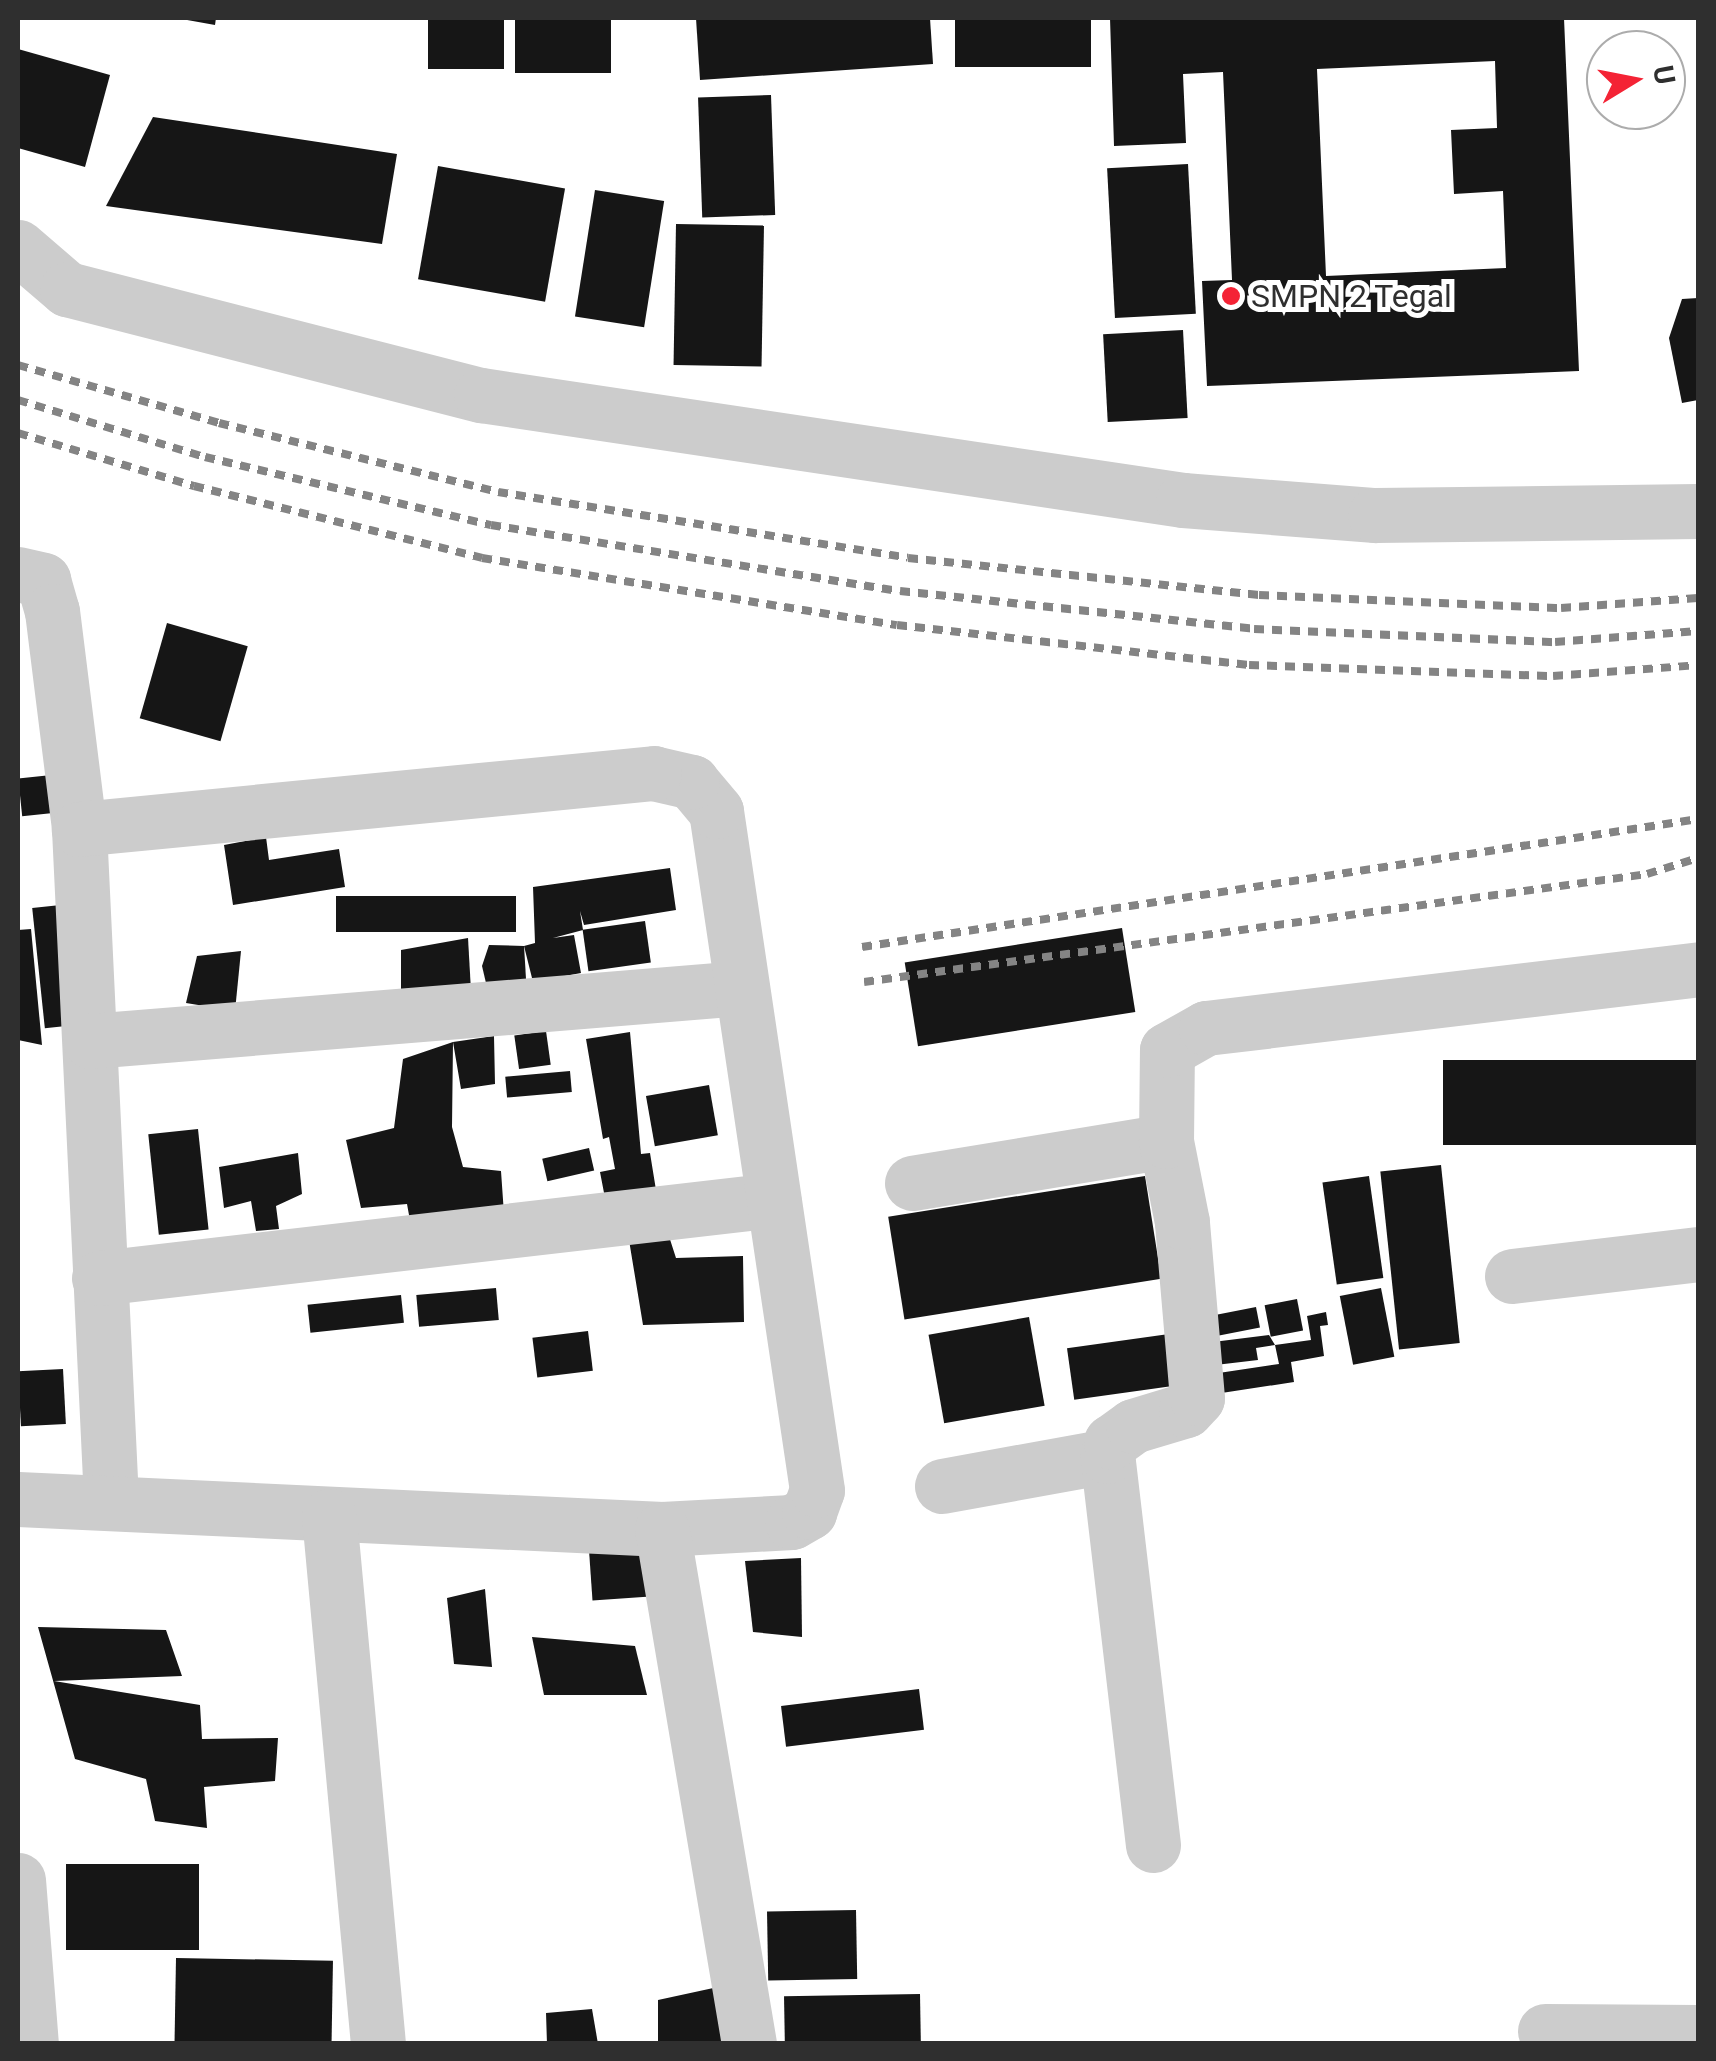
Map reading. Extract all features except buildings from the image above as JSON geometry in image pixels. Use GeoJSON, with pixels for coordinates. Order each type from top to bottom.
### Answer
{"type":"FeatureCollection","features":[{"type":"Feature","properties":{"kind":"street"},"geometry":{"type":"LineString","coordinates":[[18,247],[67,289],[481,395],[1183,500],[1375,515],[1698,511]]}},
{"type":"Feature","properties":{"kind":"street"},"geometry":{"type":"LineString","coordinates":[[18,574],[43,580],[52,611],[79,829],[111,1501]]}},
{"type":"Feature","properties":{"kind":"street"},"geometry":{"type":"LineString","coordinates":[[18,1499],[662,1529],[792,1522],[809,1512],[817,1490],[716,811],[692,782],[654,772],[79,829]]}},
{"type":"Feature","properties":{"kind":"street"},"geometry":{"type":"LineString","coordinates":[[1153,1845],[1106,1456],[1111,1442],[1133,1426],[1186,1410],[1197,1398],[1182,1222],[1166,1141],[1163,1062],[1168,1050],[1206,1028],[1698,969]]}},
{"type":"Feature","properties":{"kind":"street"},"geometry":{"type":"LineString","coordinates":[[90,1041],[742,988]]}},
{"type":"Feature","properties":{"kind":"street"},"geometry":{"type":"LineString","coordinates":[[912,1183],[1166,1141]]}},
{"type":"Feature","properties":{"kind":"street"},"geometry":{"type":"LineString","coordinates":[[99,1278],[774,1200]]}},
{"type":"Feature","properties":{"kind":"street"},"geometry":{"type":"LineString","coordinates":[[1512,1276],[1698,1254]]}},
{"type":"Feature","properties":{"kind":"street"},"geometry":{"type":"LineString","coordinates":[[942,1486],[1106,1456]]}},
{"type":"Feature","properties":{"kind":"street"},"geometry":{"type":"LineString","coordinates":[[329,1516],[378,2044]]}},
{"type":"Feature","properties":{"kind":"street"},"geometry":{"type":"LineString","coordinates":[[662,1529],[749,2044]]}},
{"type":"Feature","properties":{"kind":"street"},"geometry":{"type":"LineString","coordinates":[[18,1880],[31,2044]]}},
{"type":"Feature","properties":{"kind":"street"},"geometry":{"type":"LineString","coordinates":[[1545,2031],[1698,2032]]}},
{"type":"Feature","properties":{"kind":"railway"},"geometry":{"type":"LineString","coordinates":[[18,365],[219,423],[498,492],[908,558],[1259,595],[1561,608],[1698,598]]}},
{"type":"Feature","properties":{"kind":"railway"},"geometry":{"type":"LineString","coordinates":[[18,400],[205,457],[491,525],[900,591],[1254,629],[1555,642],[1698,631]]}},
{"type":"Feature","properties":{"kind":"railway"},"geometry":{"type":"LineString","coordinates":[[18,433],[194,486],[482,558],[897,625],[1249,665],[1553,676],[1698,665]]}},
{"type":"Feature","properties":{"kind":"railway"},"geometry":{"type":"LineString","coordinates":[[862,947],[1698,819]]}},
{"type":"Feature","properties":{"kind":"railway"},"geometry":{"type":"LineString","coordinates":[[864,982],[1647,874],[1698,858]]}},
{"type":"Feature","properties":{"kind":"place","name":"SMPN 2 Tegal"},"geometry":{"type":"Point","coordinates":[1231,296]}}]}
